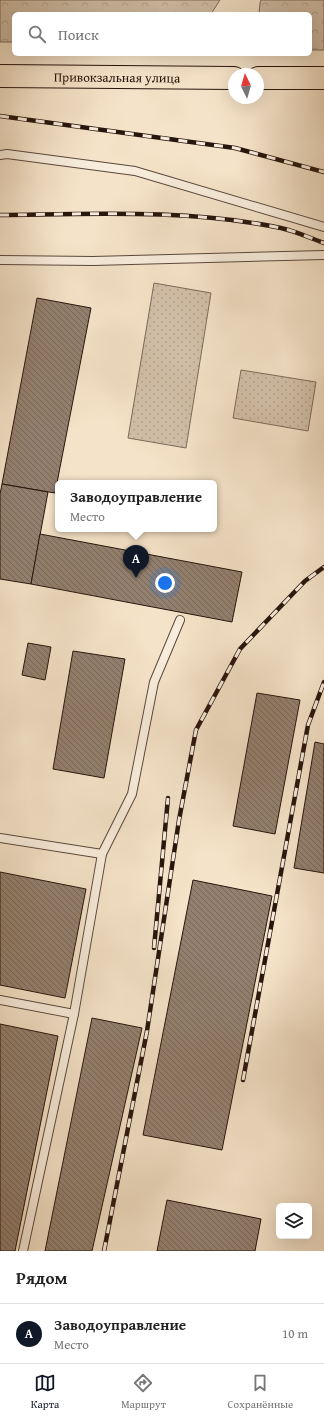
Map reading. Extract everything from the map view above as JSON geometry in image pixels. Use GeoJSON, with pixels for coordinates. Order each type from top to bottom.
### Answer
{"type":"FeatureCollection","features":[{"type":"Feature","properties":{"kind":"main road","name":"Привокзальная улица"},"geometry":{"type":"LineString","coordinates":[[0,76],[228,78]]}},
{"type":"Feature","properties":{"kind":"main road"},"geometry":{"type":"LineString","coordinates":[[264,78],[324,78]]}},
{"type":"Feature","properties":{"kind":"lane"},"geometry":{"type":"LineString","coordinates":[[0,155],[7,154],[135,171],[324,227]]}},
{"type":"Feature","properties":{"kind":"lane"},"geometry":{"type":"LineString","coordinates":[[0,260],[93,261],[324,255]]}},
{"type":"Feature","properties":{"kind":"lane"},"geometry":{"type":"LineString","coordinates":[[23,1251],[74,1014],[102,854],[132,794],[154,682],[180,620]]}},
{"type":"Feature","properties":{"kind":"lane"},"geometry":{"type":"LineString","coordinates":[[0,838],[102,854]]}},
{"type":"Feature","properties":{"kind":"lane"},"geometry":{"type":"LineString","coordinates":[[0,1000],[74,1014]]}},
{"type":"Feature","properties":{"kind":"green space"},"geometry":{"type":"Polygon","coordinates":[[[0,0],[220,0],[212,12],[12,12],[12,42],[0,42],[0,0]]]}},
{"type":"Feature","properties":{"kind":"green space"},"geometry":{"type":"Polygon","coordinates":[[[261,0],[324,0],[324,50],[312,50],[312,12],[259,12],[261,0]]]}},
{"type":"Feature","properties":{"kind":"green space"},"geometry":{"type":"Polygon","coordinates":[[[154,283],[211,293],[186,448],[128,438],[154,283]]]}},
{"type":"Feature","properties":{"kind":"green space"},"geometry":{"type":"Polygon","coordinates":[[[241,370],[316,382],[308,431],[233,418],[241,370]]]}},
{"type":"Feature","properties":{"kind":"building"},"geometry":{"type":"Polygon","coordinates":[[[37,298],[91,308],[58,480],[55,480],[55,493],[2,484],[37,298]]]}},
{"type":"Feature","properties":{"kind":"building"},"geometry":{"type":"Polygon","coordinates":[[[2,484],[48,492],[31,584],[0,579],[0,494],[2,484]]]}},
{"type":"Feature","properties":{"kind":"building"},"geometry":{"type":"Polygon","coordinates":[[[40,534],[242,572],[232,622],[31,584],[40,534]]]}},
{"type":"Feature","properties":{"kind":"building"},"geometry":{"type":"Polygon","coordinates":[[[28,643],[51,647],[45,680],[22,675],[28,643]]]}},
{"type":"Feature","properties":{"kind":"building"},"geometry":{"type":"Polygon","coordinates":[[[73,651],[125,659],[104,778],[53,769],[73,651]]]}},
{"type":"Feature","properties":{"kind":"building"},"geometry":{"type":"Polygon","coordinates":[[[257,693],[300,700],[275,834],[233,826],[257,693]]]}},
{"type":"Feature","properties":{"kind":"building"},"geometry":{"type":"Polygon","coordinates":[[[315,742],[324,744],[324,873],[294,868],[315,742]]]}},
{"type":"Feature","properties":{"kind":"building"},"geometry":{"type":"Polygon","coordinates":[[[0,872],[86,889],[65,998],[0,985],[0,872]]]}},
{"type":"Feature","properties":{"kind":"building"},"geometry":{"type":"Polygon","coordinates":[[[193,880],[272,896],[222,1150],[143,1135],[193,880]]]}},
{"type":"Feature","properties":{"kind":"building"},"geometry":{"type":"Polygon","coordinates":[[[92,1018],[142,1028],[92,1251],[45,1251],[92,1018]]]}},
{"type":"Feature","properties":{"kind":"building"},"geometry":{"type":"Polygon","coordinates":[[[0,1024],[58,1036],[15,1251],[0,1251],[0,1024]]]}},
{"type":"Feature","properties":{"kind":"building"},"geometry":{"type":"Polygon","coordinates":[[[167,1200],[261,1219],[255,1251],[157,1251],[167,1200]]]}},
{"type":"Feature","properties":{"kind":"railway"},"geometry":{"type":"LineString","coordinates":[[0,116],[235,148],[324,172]]}},
{"type":"Feature","properties":{"kind":"railway"},"geometry":{"type":"LineString","coordinates":[[0,215],[141,214],[211,218],[281,228],[324,243]]}},
{"type":"Feature","properties":{"kind":"railway"},"geometry":{"type":"LineString","coordinates":[[104,1251],[147,1031],[179,820],[196,730],[240,649],[305,581],[324,567]]}},
{"type":"Feature","properties":{"kind":"railway"},"geometry":{"type":"LineString","coordinates":[[243,1080],[308,725],[324,682]]}},
{"type":"Feature","properties":{"kind":"railway"},"geometry":{"type":"LineString","coordinates":[[154,948],[168,798]]}},
{"type":"Feature","properties":{"kind":"place","name":"Заводоуправление"},"geometry":{"type":"Point","coordinates":[136,578]}}]}
